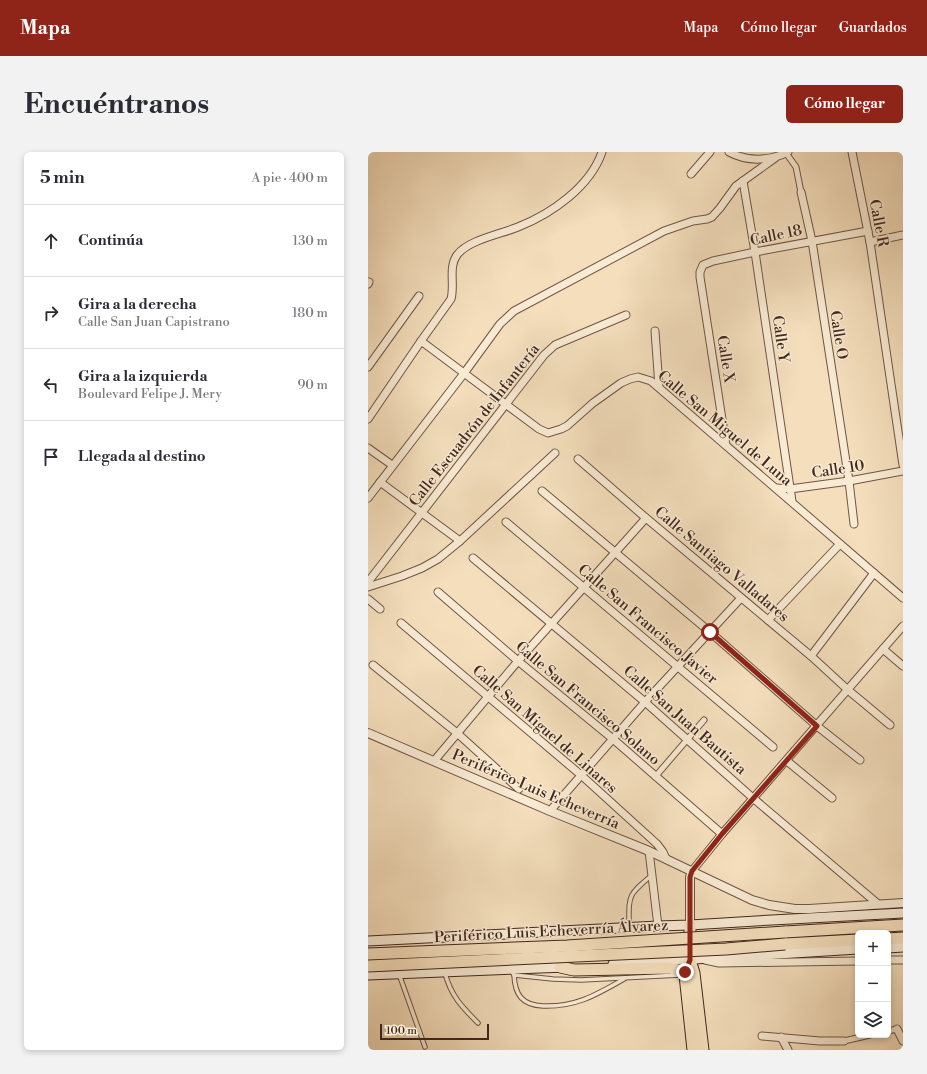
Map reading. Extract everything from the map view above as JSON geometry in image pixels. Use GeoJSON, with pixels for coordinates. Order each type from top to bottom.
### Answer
{"type":"FeatureCollection","features":[{"type":"Feature","properties":{"kind":"main road","name":"Periférico Luis Echeverría Álvarez"},"geometry":{"type":"LineString","coordinates":[[368,941],[690,925],[822,913],[903,913]]}},
{"type":"Feature","properties":{"kind":"main road"},"geometry":{"type":"LineString","coordinates":[[722,923],[716,935],[716,942],[718,948],[728,957]]}},
{"type":"Feature","properties":{"kind":"main road"},"geometry":{"type":"LineString","coordinates":[[690,925],[690,960],[694,972],[692,992],[695,1025],[693,1050]]}},
{"type":"Feature","properties":{"kind":"main road","name":"Periférico Luis Echeverría Álvarez"},"geometry":{"type":"LineString","coordinates":[[368,966],[719,949],[785,938],[903,925]]}},
{"type":"Feature","properties":{"kind":"main road"},"geometry":{"type":"LineString","coordinates":[[655,962],[664,954],[667,942],[666,936],[658,926]]}},
{"type":"Feature","properties":{"kind":"main road","name":"Periférico Luis Echeverría Álvarez"},"geometry":{"type":"LineString","coordinates":[[368,954],[785,938],[855,940]]}},
{"type":"Feature","properties":{"kind":"main road"},"geometry":{"type":"LineString","coordinates":[[891,939],[903,938]]}},
{"type":"Feature","properties":{"kind":"main road"},"geometry":{"type":"LineString","coordinates":[[891,948],[903,947]]}},
{"type":"Feature","properties":{"kind":"main road"},"geometry":{"type":"LineString","coordinates":[[368,975],[445,971],[512,972],[560,967],[855,949]]}},
{"type":"Feature","properties":{"kind":"main road"},"geometry":{"type":"LineString","coordinates":[[690,960],[685,973],[692,992]]}},
{"type":"Feature","properties":{"kind":"main road"},"geometry":{"type":"LineString","coordinates":[[560,967],[574,970],[667,968],[685,973]]}},
{"type":"Feature","properties":{"kind":"main road"},"geometry":{"type":"LineString","coordinates":[[695,1025],[703,1050]]}},
{"type":"Feature","properties":{"kind":"street"},"geometry":{"type":"LineString","coordinates":[[368,419],[421,341],[452,300],[452,270],[457,255],[462,250],[490,236],[518,227],[548,212],[579,186],[595,168],[602,152]]}},
{"type":"Feature","properties":{"kind":"street"},"geometry":{"type":"LineString","coordinates":[[690,174],[710,152]]}},
{"type":"Feature","properties":{"kind":"street"},"geometry":{"type":"LineString","coordinates":[[729,152],[741,157],[753,159],[775,158]]}},
{"type":"Feature","properties":{"kind":"street"},"geometry":{"type":"LineString","coordinates":[[368,498],[500,324],[514,311],[664,231],[693,221],[712,217],[733,189],[742,181],[775,158],[787,152]]}},
{"type":"Feature","properties":{"kind":"street","name":"Calle O"},"geometry":{"type":"LineString","coordinates":[[787,152],[796,167],[812,241],[849,481],[854,524]]}},
{"type":"Feature","properties":{"kind":"street","name":"Calle R"},"geometry":{"type":"LineString","coordinates":[[852,152],[870,242],[903,465]]}},
{"type":"Feature","properties":{"kind":"street","name":"Calle Y"},"geometry":{"type":"LineString","coordinates":[[742,181],[755,252],[792,501]]}},
{"type":"Feature","properties":{"kind":"street","name":"Calle 18"},"geometry":{"type":"LineString","coordinates":[[700,277],[701,268],[706,263],[755,252],[868,231]]}},
{"type":"Feature","properties":{"kind":"street"},"geometry":{"type":"LineString","coordinates":[[870,242],[903,235]]}},
{"type":"Feature","properties":{"kind":"street","name":"Calle X"},"geometry":{"type":"LineString","coordinates":[[700,277],[726,445]]}},
{"type":"Feature","properties":{"kind":"street"},"geometry":{"type":"LineString","coordinates":[[368,367],[419,296]]}},
{"type":"Feature","properties":{"kind":"street","name":"Calle Escuadrón de Infantería"},"geometry":{"type":"LineString","coordinates":[[368,582],[535,365],[549,349],[626,315]]}},
{"type":"Feature","properties":{"kind":"street"},"geometry":{"type":"LineString","coordinates":[[655,331],[659,386]]}},
{"type":"Feature","properties":{"kind":"street","name":"Calle San Miguel de Luna"},"geometry":{"type":"LineString","coordinates":[[421,341],[465,372],[539,429],[548,433],[567,426],[593,402],[621,383],[638,377],[644,378],[659,386],[903,598]]}},
{"type":"Feature","properties":{"kind":"street"},"geometry":{"type":"LineString","coordinates":[[368,448],[392,465]]}},
{"type":"Feature","properties":{"kind":"street"},"geometry":{"type":"LineString","coordinates":[[368,587],[422,568],[438,559],[460,541],[555,453]]}},
{"type":"Feature","properties":{"kind":"street","name":"Calle Santiago Valladares"},"geometry":{"type":"LineString","coordinates":[[578,459],[811,656],[848,690],[890,725]]}},
{"type":"Feature","properties":{"kind":"street","name":"Calle 10"},"geometry":{"type":"LineString","coordinates":[[776,488],[790,489],[849,481],[903,471]]}},
{"type":"Feature","properties":{"kind":"street"},"geometry":{"type":"LineString","coordinates":[[380,482],[460,541]]}},
{"type":"Feature","properties":{"kind":"street"},"geometry":{"type":"LineString","coordinates":[[542,491],[614,553],[710,632],[817,726],[860,760]]}},
{"type":"Feature","properties":{"kind":"street"},"geometry":{"type":"LineString","coordinates":[[434,761],[518,661],[646,518]]}},
{"type":"Feature","properties":{"kind":"street","name":"Calle San Francisco Javier"},"geometry":{"type":"LineString","coordinates":[[506,522],[773,747]]}},
{"type":"Feature","properties":{"kind":"street"},"geometry":{"type":"LineString","coordinates":[[768,620],[840,544]]}},
{"type":"Feature","properties":{"kind":"street","name":"Calle San Juan Bautista"},"geometry":{"type":"LineString","coordinates":[[473,558],[645,702],[754,799],[878,904]]}},
{"type":"Feature","properties":{"kind":"street"},"geometry":{"type":"LineString","coordinates":[[811,656],[874,574]]}},
{"type":"Feature","properties":{"kind":"street","name":"Calle San Francisco Solano"},"geometry":{"type":"LineString","coordinates":[[438,592],[518,661],[613,739],[722,834]]}},
{"type":"Feature","properties":{"kind":"street"},"geometry":{"type":"LineString","coordinates":[[550,811],[645,702],[741,598]]}},
{"type":"Feature","properties":{"kind":"street"},"geometry":{"type":"LineString","coordinates":[[368,599],[380,608]]}},
{"type":"Feature","properties":{"kind":"street","name":"Calle San Miguel de Linares"},"geometry":{"type":"LineString","coordinates":[[401,624],[581,775],[657,844],[666,859]]}},
{"type":"Feature","properties":{"kind":"street"},"geometry":{"type":"LineString","coordinates":[[690,925],[690,877],[692,871],[722,834],[903,626]]}},
{"type":"Feature","properties":{"kind":"street"},"geometry":{"type":"LineString","coordinates":[[883,649],[903,666]]}},
{"type":"Feature","properties":{"kind":"street"},"geometry":{"type":"LineString","coordinates":[[373,665],[457,733],[519,789]]}},
{"type":"Feature","properties":{"kind":"street"},"geometry":{"type":"LineString","coordinates":[[655,776],[704,720]]}},
{"type":"Feature","properties":{"kind":"street","name":"Periférico Luis Echeverría"},"geometry":{"type":"LineString","coordinates":[[368,733],[550,811],[649,851],[752,900],[769,905],[822,913]]}},
{"type":"Feature","properties":{"kind":"street"},"geometry":{"type":"LineString","coordinates":[[787,761],[832,798]]}},
{"type":"Feature","properties":{"kind":"street"},"geometry":{"type":"LineString","coordinates":[[649,851],[658,926]]}},
{"type":"Feature","properties":{"kind":"street","name":"Periférico Luis Echeverría Álvarez"},"geometry":{"type":"LineString","coordinates":[[822,913],[878,904],[903,903]]}},
{"type":"Feature","properties":{"kind":"street"},"geometry":{"type":"LineString","coordinates":[[703,959],[709,962],[718,963],[855,960]]}},
{"type":"Feature","properties":{"kind":"street"},"geometry":{"type":"LineString","coordinates":[[891,960],[903,960]]}},
{"type":"Feature","properties":{"kind":"street"},"geometry":{"type":"LineString","coordinates":[[891,1030],[897,1029],[903,1041]]}},
{"type":"Feature","properties":{"kind":"street"},"geometry":{"type":"LineString","coordinates":[[762,1036],[820,1041],[844,1041],[857,1038]]}},
{"type":"Feature","properties":{"kind":"street"},"geometry":{"type":"LineString","coordinates":[[781,1037],[788,1050]]}},
{"type":"Feature","properties":{"kind":"lane"},"geometry":{"type":"LineString","coordinates":[[629,928],[629,904],[631,896],[636,889],[652,875]]}},
{"type":"Feature","properties":{"kind":"lane"},"geometry":{"type":"LineString","coordinates":[[445,971],[450,988],[456,999],[478,1023]]}},
{"type":"Feature","properties":{"kind":"lane"},"geometry":{"type":"LineString","coordinates":[[625,978],[596,995],[577,1002],[553,1006],[537,1006],[520,998],[512,972],[552,979],[625,978],[685,973]]}},
{"type":"Feature","properties":{"kind":"lane"},"geometry":{"type":"LineString","coordinates":[[398,973],[425,1047]]}},
{"type":"Feature","properties":{"kind":"route"},"geometry":{"type":"LineString","coordinates":[[685,972],[690,960],[690,877],[692,871],[722,834],[817,726],[710,632]]}}]}
